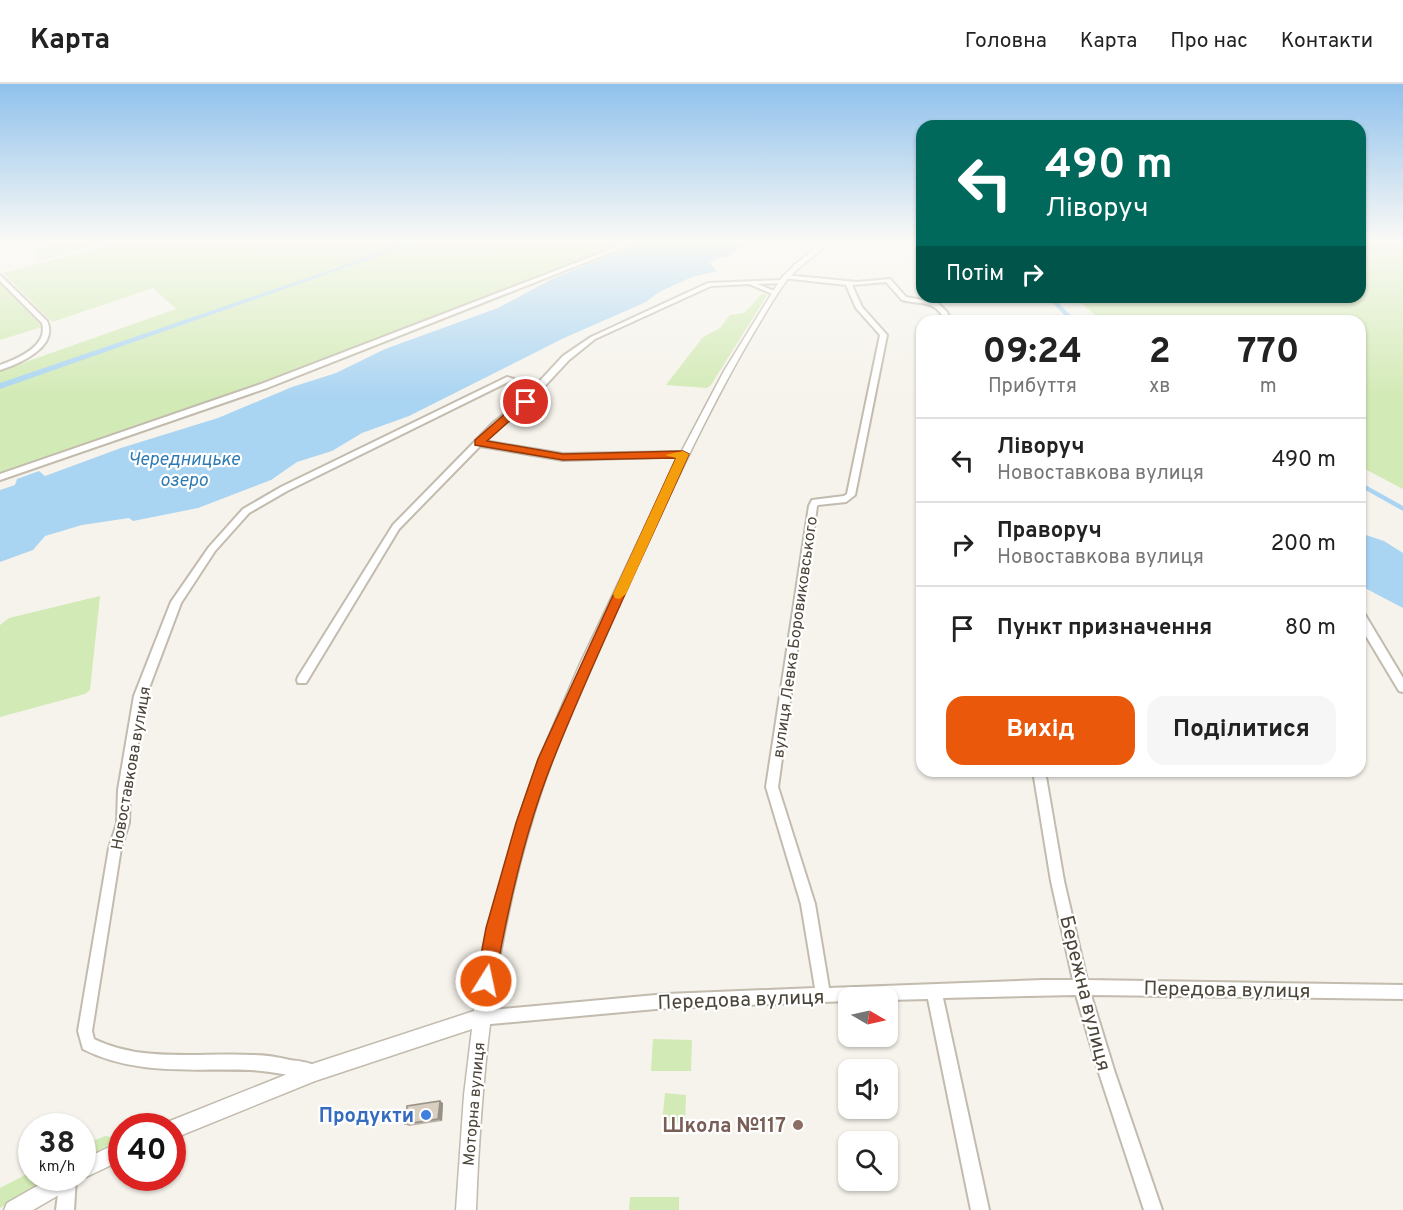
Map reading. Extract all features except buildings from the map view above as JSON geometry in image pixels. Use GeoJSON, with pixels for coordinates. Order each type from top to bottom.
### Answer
{"type":"FeatureCollection","features":[{"type":"Feature","properties":{"kind":"street"},"geometry":{"type":"LineString","coordinates":[[0,368],[19,360],[36,348],[46,335],[45,322],[18,295]]}},
{"type":"Feature","properties":{"kind":"street"},"geometry":{"type":"LineString","coordinates":[[0,477],[264,386],[499,295]]}},
{"type":"Feature","properties":{"kind":"street"},"geometry":{"type":"LineString","coordinates":[[302,680],[396,527],[479,443],[526,402],[566,358],[593,338],[687,295]]}},
{"type":"Feature","properties":{"kind":"street","name":"Моторна вулиця"},"geometry":{"type":"LineString","coordinates":[[466,1210],[480,1018],[495,928],[524,823],[546,759],[683,454],[742,345],[774,295]]}},
{"type":"Feature","properties":{"kind":"street","name":"вулиця Левка Боровиковського"},"geometry":{"type":"LineString","coordinates":[[823,996],[808,904],[772,787],[813,506],[815,502],[846,499],[851,495],[884,334],[859,308],[853,295]]}},
{"type":"Feature","properties":{"kind":"street"},"geometry":{"type":"LineString","coordinates":[[900,295],[904,299],[916,300]]}},
{"type":"Feature","properties":{"kind":"street"},"geometry":{"type":"LineString","coordinates":[[936,303],[942,308],[945,315]]}},
{"type":"Feature","properties":{"kind":"street","name":"Новоставкова вулиця"},"geometry":{"type":"LineString","coordinates":[[315,1072],[249,1062],[142,1059],[101,1053],[88,1044],[85,1031],[115,849],[123,823],[124,790],[140,696],[162,635],[182,592],[212,549],[246,511],[340,459],[510,379]]}},
{"type":"Feature","properties":{"kind":"street"},"geometry":{"type":"LineString","coordinates":[[479,443],[563,457],[683,454]]}},
{"type":"Feature","properties":{"kind":"street"},"geometry":{"type":"LineString","coordinates":[[1366,626],[1403,688]]}},
{"type":"Feature","properties":{"kind":"street","name":"Бережна вулиця"},"geometry":{"type":"LineString","coordinates":[[1040,777],[1054,862],[1082,987],[1108,1080],[1153,1210]]}},
{"type":"Feature","properties":{"kind":"street","name":"Передова вулиця"},"geometry":{"type":"LineString","coordinates":[[186,1124],[315,1072],[480,1018],[667,1000],[934,991],[1082,987],[1403,992]]}},
{"type":"Feature","properties":{"kind":"street"},"geometry":{"type":"LineString","coordinates":[[934,991],[980,1210]]}},
{"type":"Feature","properties":{"kind":"street"},"geometry":{"type":"LineString","coordinates":[[14,1210],[47,1191]]}},
{"type":"Feature","properties":{"kind":"street"},"geometry":{"type":"LineString","coordinates":[[65,1210],[67,1191]]}},
{"type":"Feature","properties":{"kind":"green space"},"geometry":{"type":"Polygon","coordinates":[[[0,295],[12,295],[42,327],[0,340],[0,295]]]}},
{"type":"Feature","properties":{"kind":"green space"},"geometry":{"type":"Polygon","coordinates":[[[25,295],[134,295],[52,322],[25,295]]]}},
{"type":"Feature","properties":{"kind":"green space"},"geometry":{"type":"Polygon","coordinates":[[[160,295],[510,295],[312,372],[0,480],[0,371],[176,309],[160,295]]]}},
{"type":"Feature","properties":{"kind":"green space"},"geometry":{"type":"Polygon","coordinates":[[[761,295],[767,295],[711,385],[707,388],[666,385],[703,337],[720,328],[730,315],[744,313],[761,295]]]}},
{"type":"Feature","properties":{"kind":"green space"},"geometry":{"type":"Polygon","coordinates":[[[1366,295],[1403,295],[1403,489],[1366,470],[1366,315],[1095,315],[1081,303],[1366,303],[1366,295]]]}},
{"type":"Feature","properties":{"kind":"green space"},"geometry":{"type":"Polygon","coordinates":[[[100,596],[90,690],[85,694],[0,717],[0,625],[9,618],[100,596]]]}},
{"type":"Feature","properties":{"kind":"green space"},"geometry":{"type":"Polygon","coordinates":[[[653,1039],[692,1040],[691,1071],[651,1071],[653,1039]]]}},
{"type":"Feature","properties":{"kind":"green space"},"geometry":{"type":"Polygon","coordinates":[[[665,1093],[686,1095],[685,1123],[662,1123],[665,1093]]]}},
{"type":"Feature","properties":{"kind":"green space"},"geometry":{"type":"Polygon","coordinates":[[[108,1136],[108,1145],[96,1152],[96,1140],[108,1136]]]}},
{"type":"Feature","properties":{"kind":"green space"},"geometry":{"type":"Polygon","coordinates":[[[18,1179],[18,1191],[29,1191],[0,1208],[0,1188],[18,1179]]]}},
{"type":"Feature","properties":{"kind":"green space"},"geometry":{"type":"Polygon","coordinates":[[[630,1197],[679,1197],[679,1210],[629,1210],[630,1197]]]}},
{"type":"Feature","properties":{"kind":"water"},"geometry":{"type":"Polygon","coordinates":[[[259,295],[269,295],[0,389],[0,383],[259,295]]]}},
{"type":"Feature","properties":{"kind":"water","name":"Чередницьке озеро"},"geometry":{"type":"Polygon","coordinates":[[[523,295],[656,295],[646,302],[564,338],[409,416],[362,433],[332,451],[297,462],[271,480],[198,508],[133,521],[129,518],[82,525],[45,536],[33,550],[0,562],[0,490],[15,485],[17,479],[39,471],[45,476],[121,448],[218,418],[292,387],[336,373],[385,349],[498,308],[523,295]]]}},
{"type":"Feature","properties":{"kind":"water"},"geometry":{"type":"Polygon","coordinates":[[[1366,535],[1384,541],[1403,553],[1403,608],[1366,589],[1366,535]]]}},
{"type":"Feature","properties":{"kind":"waterway"},"geometry":{"type":"LineString","coordinates":[[1056,303],[1067,315]]}},
{"type":"Feature","properties":{"kind":"waterway"},"geometry":{"type":"LineString","coordinates":[[1366,487],[1403,509]]}},
{"type":"Feature","properties":{"kind":"slow traffic"},"geometry":{"type":"LineString","coordinates":[[619,594],[683,454],[671,455]]}},
{"type":"Feature","properties":{"kind":"place","name":"Продукти"},"geometry":{"type":"Point","coordinates":[426,1115]}},
{"type":"Feature","properties":{"kind":"place","name":"Школа №117"},"geometry":{"type":"Point","coordinates":[798,1125]}},
{"type":"Feature","properties":{"kind":"route"},"geometry":{"type":"LineString","coordinates":[[486,981],[495,928],[524,823],[546,759],[570,701],[683,454],[563,457],[479,443],[526,402]]}}]}
